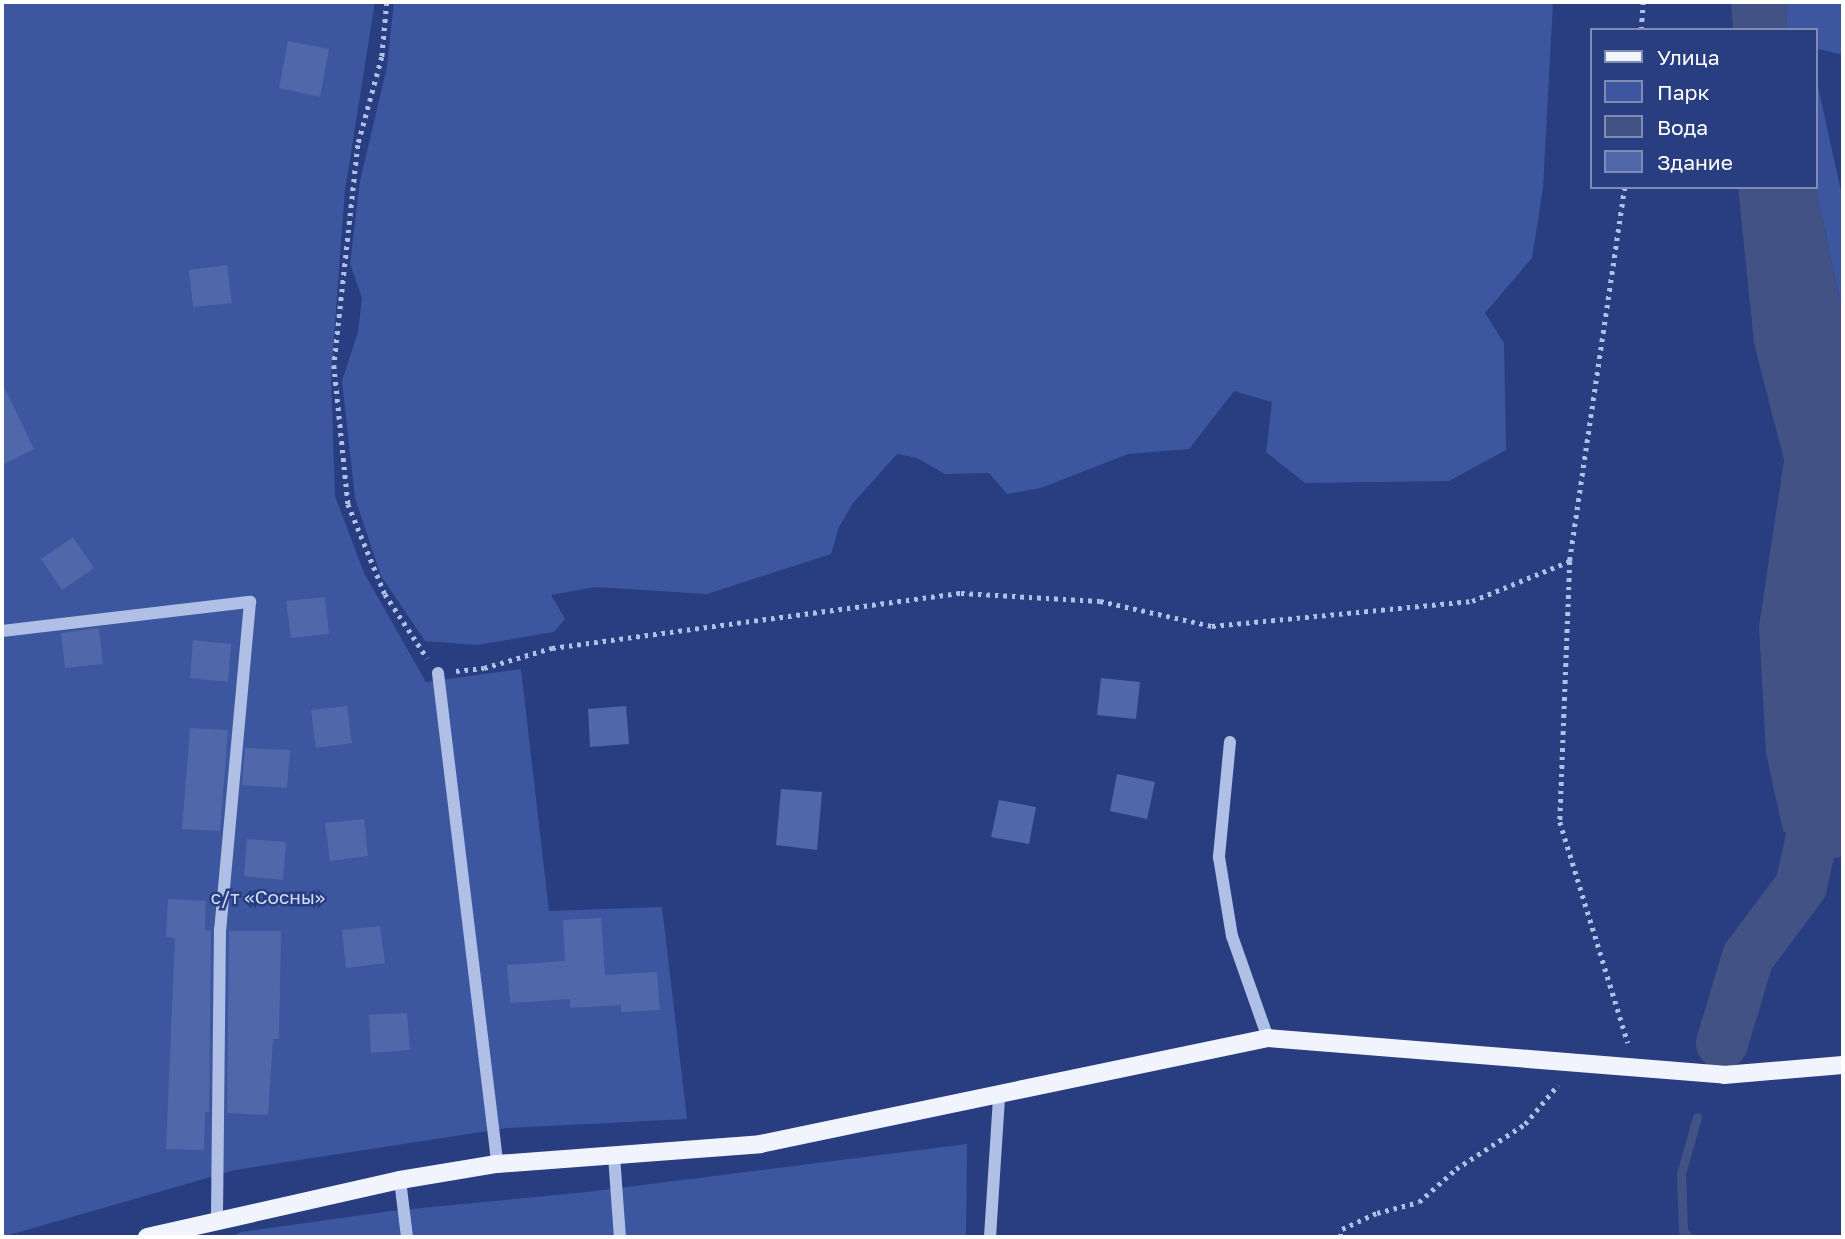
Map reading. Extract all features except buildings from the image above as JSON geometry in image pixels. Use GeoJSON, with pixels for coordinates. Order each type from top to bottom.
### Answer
{"type":"FeatureCollection","features":[{"type":"Feature","properties":{"kind":"main road"},"geometry":{"type":"LineString","coordinates":[[147,1237],[400,1180],[496,1164],[760,1144],[999,1096],[1115,1067],[1268,1038],[1348,1041],[1637,1071],[1724,1075],[1843,1065]]}},
{"type":"Feature","properties":{"kind":"street"},"geometry":{"type":"LineString","coordinates":[[2,631],[250,603],[220,929],[217,1221]]}},
{"type":"Feature","properties":{"kind":"street"},"geometry":{"type":"LineString","coordinates":[[438,673],[496,1164]]}},
{"type":"Feature","properties":{"kind":"street"},"geometry":{"type":"LineString","coordinates":[[1230,742],[1219,857],[1232,936],[1268,1038]]}},
{"type":"Feature","properties":{"kind":"street"},"geometry":{"type":"LineString","coordinates":[[990,1237],[999,1096]]}},
{"type":"Feature","properties":{"kind":"street"},"geometry":{"type":"LineString","coordinates":[[614,1156],[620,1237]]}},
{"type":"Feature","properties":{"kind":"street"},"geometry":{"type":"LineString","coordinates":[[400,1180],[407,1237]]}},
{"type":"Feature","properties":{"kind":"path"},"geometry":{"type":"LineString","coordinates":[[387,2],[382,57],[358,145],[334,365],[348,504],[384,594],[438,673],[484,668],[552,648],[961,593],[1100,601],[1212,626],[1472,601],[1570,561]]}},
{"type":"Feature","properties":{"kind":"path"},"geometry":{"type":"LineString","coordinates":[[1641,28],[1643,2]]}},
{"type":"Feature","properties":{"kind":"path"},"geometry":{"type":"LineString","coordinates":[[1625,189],[1570,561],[1560,822],[1637,1071]]}},
{"type":"Feature","properties":{"kind":"path"},"geometry":{"type":"LineString","coordinates":[[1340,1237],[1342,1229],[1377,1213],[1419,1202],[1456,1169],[1525,1124],[1574,1066]]}},
{"type":"Feature","properties":{"kind":"green space","name":"с/т «Сосны»"},"geometry":{"type":"Polygon","coordinates":[[[2,2],[375,2],[345,190],[331,375],[335,496],[364,573],[426,682],[521,669],[549,911],[662,907],[687,1119],[507,1128],[235,1170],[2,1237],[2,2]]]}},
{"type":"Feature","properties":{"kind":"green space"},"geometry":{"type":"Polygon","coordinates":[[[394,2],[1553,2],[1543,188],[1532,258],[1485,313],[1504,343],[1506,450],[1449,481],[1305,483],[1266,452],[1272,402],[1234,391],[1189,449],[1128,454],[1041,488],[1007,494],[989,473],[945,474],[917,458],[897,454],[853,503],[839,527],[831,554],[707,594],[595,587],[551,595],[565,619],[554,632],[477,645],[425,641],[381,576],[355,498],[342,381],[358,332],[362,298],[350,264],[360,181],[387,67],[394,2]]]}},
{"type":"Feature","properties":{"kind":"green space"},"geometry":{"type":"Polygon","coordinates":[[[1788,2],[1843,2],[1843,55],[1817,48],[1817,28],[1786,28],[1788,2]]]}},
{"type":"Feature","properties":{"kind":"green space"},"geometry":{"type":"Polygon","coordinates":[[[1817,82],[1843,200],[1843,315],[1816,189],[1817,82]]]}},
{"type":"Feature","properties":{"kind":"green space"},"geometry":{"type":"Polygon","coordinates":[[[967,1144],[966,1237],[230,1237],[241,1232],[391,1211],[587,1192],[967,1144]]]}},
{"type":"Feature","properties":{"kind":"water"},"geometry":{"type":"Polygon","coordinates":[[[1731,2],[1788,2],[1786,28],[1733,28],[1731,2]]]}},
{"type":"Feature","properties":{"kind":"water"},"geometry":{"type":"Polygon","coordinates":[[[1738,189],[1816,189],[1843,316],[1843,856],[1836,858],[1783,831],[1766,753],[1759,626],[1784,460],[1754,343],[1738,189]]]}},
{"type":"Feature","properties":{"kind":"waterway"},"geometry":{"type":"LineString","coordinates":[[1722,1043],[1748,957],[1801,886],[1826,774]]}},
{"type":"Feature","properties":{"kind":"waterway"},"geometry":{"type":"LineString","coordinates":[[1688,1237],[1683,1230],[1681,1174],[1697,1117]]}}]}
